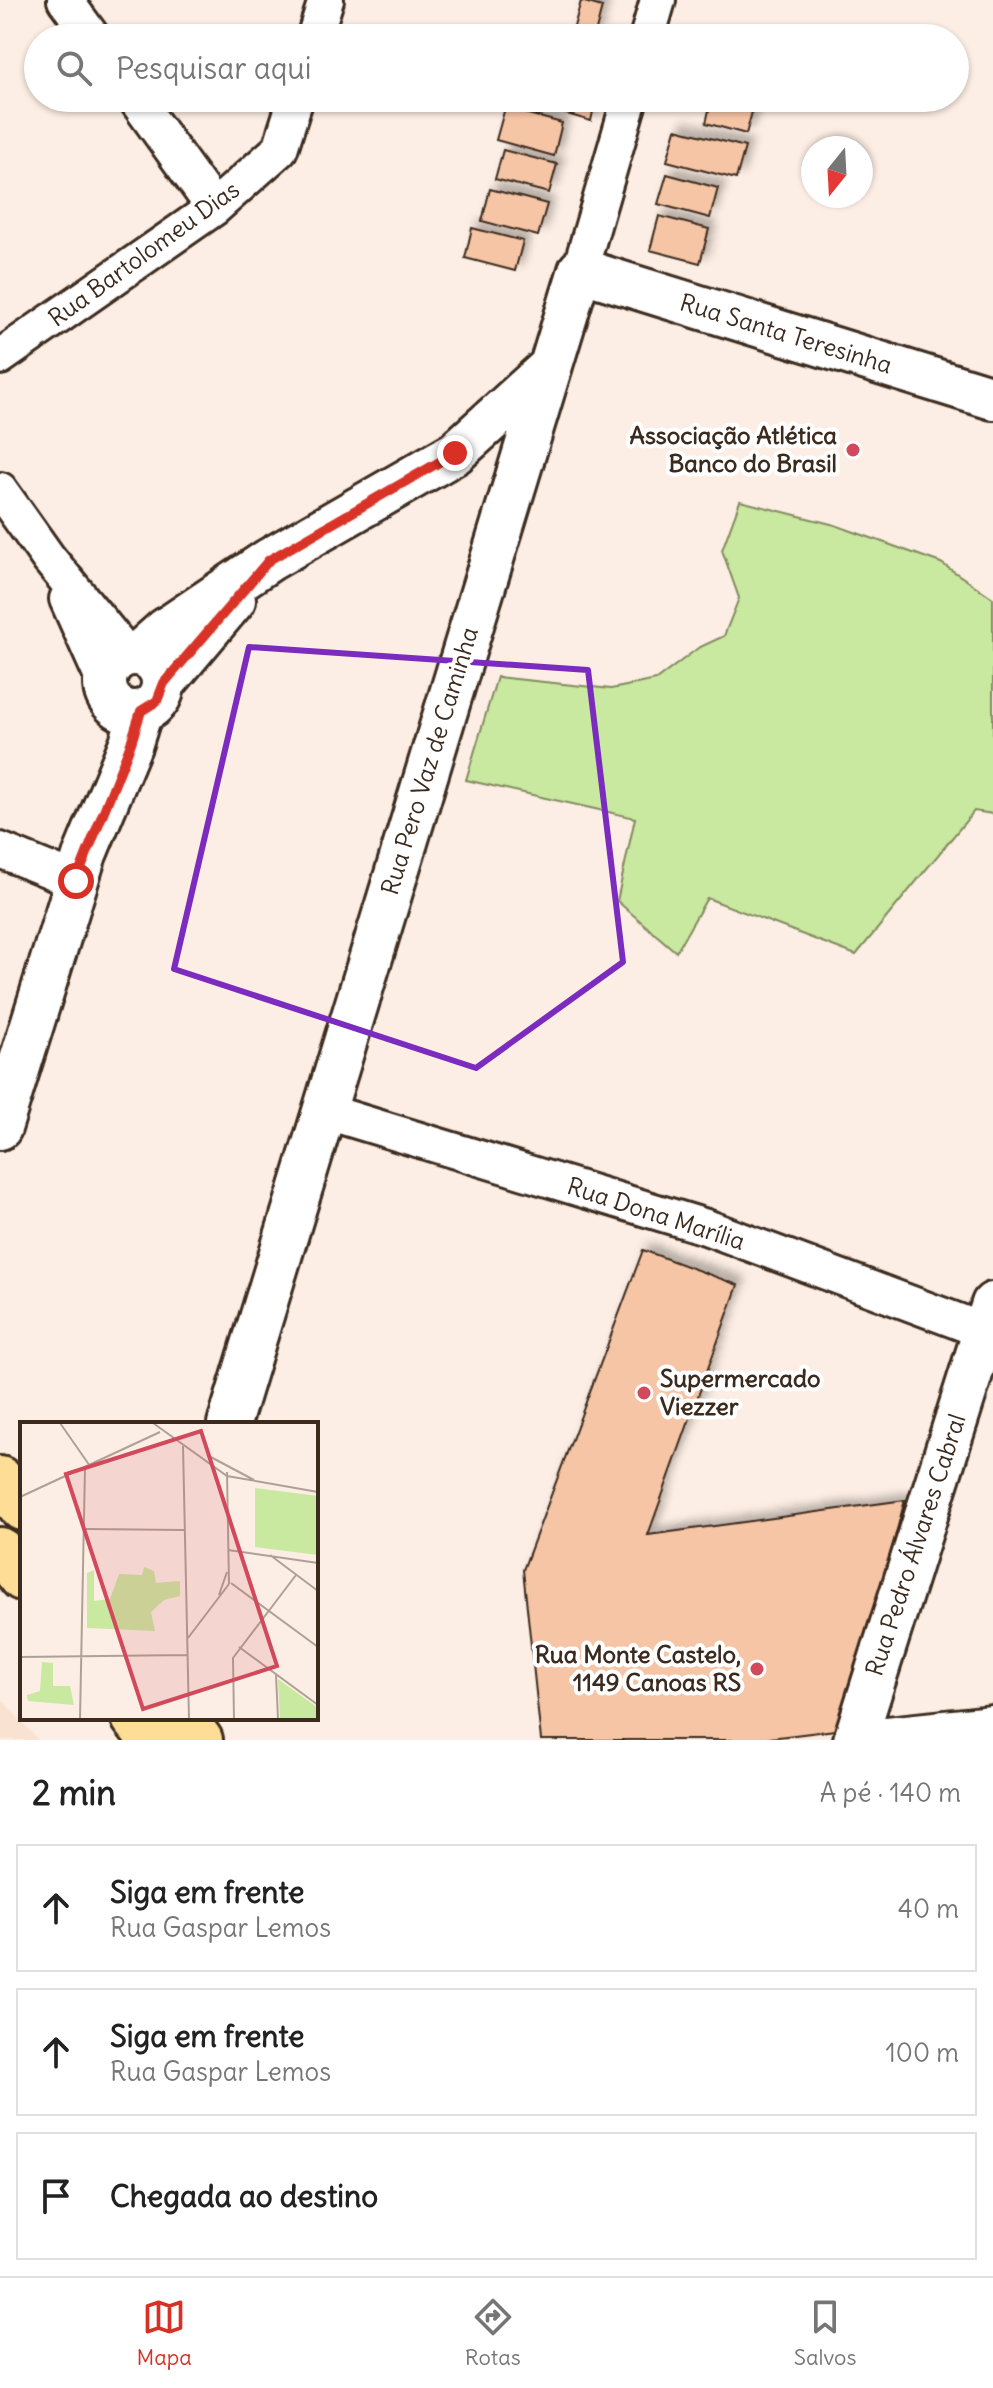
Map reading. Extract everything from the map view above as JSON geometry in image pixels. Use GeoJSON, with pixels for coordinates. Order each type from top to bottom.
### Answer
{"type":"FeatureCollection","features":[{"type":"Feature","properties":{"kind":"main road"},"geometry":{"type":"LineString","coordinates":[[0,1479],[20,1505]]}},
{"type":"Feature","properties":{"kind":"main road"},"geometry":{"type":"LineString","coordinates":[[0,1550],[20,1575]]}},
{"type":"Feature","properties":{"kind":"main road"},"geometry":{"type":"LineString","coordinates":[[136,1720],[152,1740]]}},
{"type":"Feature","properties":{"kind":"main road"},"geometry":{"type":"LineString","coordinates":[[185,1720],[200,1740]]}},
{"type":"Feature","properties":{"kind":"street"},"geometry":{"type":"LineString","coordinates":[[65,0],[83,24]]}},
{"type":"Feature","properties":{"kind":"street"},"geometry":{"type":"LineString","coordinates":[[318,24],[326,0]]}},
{"type":"Feature","properties":{"kind":"street"},"geometry":{"type":"LineString","coordinates":[[651,24],[658,0]]}},
{"type":"Feature","properties":{"kind":"street"},"geometry":{"type":"LineString","coordinates":[[145,112],[214,208]]}},
{"type":"Feature","properties":{"kind":"street","name":"Rua Bartolomeu Dias"},"geometry":{"type":"LineString","coordinates":[[0,357],[214,208],[280,149],[292,112]]}},
{"type":"Feature","properties":{"kind":"street","name":"Rua Pero Vaz de Caminha"},"geometry":{"type":"LineString","coordinates":[[230,1422],[626,112]]}},
{"type":"Feature","properties":{"kind":"street","name":"Rua Santa Teresinha"},"geometry":{"type":"LineString","coordinates":[[580,270],[993,398]]}},
{"type":"Feature","properties":{"kind":"street"},"geometry":{"type":"LineString","coordinates":[[0,1128],[133,682],[165,630],[269,560],[455,453],[551,366]]}},
{"type":"Feature","properties":{"kind":"street"},"geometry":{"type":"LineString","coordinates":[[0,490],[133,682]]}},
{"type":"Feature","properties":{"kind":"street"},"geometry":{"type":"LineString","coordinates":[[0,850],[80,868]]}},
{"type":"Feature","properties":{"kind":"street","name":"Rua Dona Marília"},"geometry":{"type":"LineString","coordinates":[[324,1111],[706,1227],[988,1318]]}},
{"type":"Feature","properties":{"kind":"street","name":"Rua Pedro Álvares Cabral"},"geometry":{"type":"LineString","coordinates":[[855,1740],[988,1318]]}},
{"type":"Feature","properties":{"kind":"street"},"geometry":{"type":"LineString","coordinates":[[868,1740],[993,1727]]}},
{"type":"Feature","properties":{"kind":"highlighted area"},"geometry":{"type":"Polygon","coordinates":[[[249,647],[588,670],[623,962],[476,1068],[174,969],[249,647]]]}},
{"type":"Feature","properties":{"kind":"shaded area"},"geometry":{"type":"Polygon","coordinates":[[[0,1697],[38,1740],[0,1740],[0,1697]]]}},
{"type":"Feature","properties":{"kind":"green space"},"geometry":{"type":"Polygon","coordinates":[[[740,501],[835,525],[941,563],[993,598],[993,814],[974,811],[856,955],[707,898],[676,952],[617,901],[635,818],[466,780],[497,677],[611,689],[656,680],[698,648],[724,636],[739,598],[722,550],[740,501]]]}},
{"type":"Feature","properties":{"kind":"building"},"geometry":{"type":"Polygon","coordinates":[[[581,1],[602,7],[598,24],[575,24],[581,1]]]}},
{"type":"Feature","properties":{"kind":"building"},"geometry":{"type":"Polygon","coordinates":[[[504,112],[520,112],[562,123],[554,156],[496,140],[504,112]]]}},
{"type":"Feature","properties":{"kind":"building"},"geometry":{"type":"Polygon","coordinates":[[[559,112],[593,112],[591,121],[559,112]]]}},
{"type":"Feature","properties":{"kind":"building"},"geometry":{"type":"Polygon","coordinates":[[[709,112],[752,112],[746,134],[706,123],[709,112]]]}},
{"type":"Feature","properties":{"kind":"building"},"geometry":{"type":"Polygon","coordinates":[[[676,129],[745,147],[736,179],[667,161],[676,129]]]}},
{"type":"Feature","properties":{"kind":"building"},"geometry":{"type":"Polygon","coordinates":[[[503,150],[557,164],[549,193],[495,179],[503,150]]]}},
{"type":"Feature","properties":{"kind":"building"},"geometry":{"type":"Polygon","coordinates":[[[667,174],[718,188],[710,218],[658,204],[667,174]]]}},
{"type":"Feature","properties":{"kind":"building"},"geometry":{"type":"Polygon","coordinates":[[[490,189],[547,204],[538,236],[482,221],[490,189]]]}},
{"type":"Feature","properties":{"kind":"building"},"geometry":{"type":"Polygon","coordinates":[[[659,216],[709,229],[700,263],[650,250],[659,216]]]}},
{"type":"Feature","properties":{"kind":"building"},"geometry":{"type":"Polygon","coordinates":[[[472,228],[523,241],[515,271],[465,258],[472,228]]]}},
{"type":"Feature","properties":{"kind":"building","name":"Supermercado Viezzer"},"geometry":{"type":"Polygon","coordinates":[[[643,1250],[738,1285],[648,1535],[905,1500],[843,1729],[754,1740],[541,1740],[523,1570],[643,1250]]]}},
{"type":"Feature","properties":{"kind":"place","name":"Associação Atlética Banco do Brasil"},"geometry":{"type":"Point","coordinates":[853,450]}},
{"type":"Feature","properties":{"kind":"place","name":"Supermercado Viezzer"},"geometry":{"type":"Point","coordinates":[644,1393]}},
{"type":"Feature","properties":{"kind":"place","name":"Rua Monte Castelo, 1149 Canoas RS"},"geometry":{"type":"Point","coordinates":[757,1669]}},
{"type":"Feature","properties":{"kind":"route"},"geometry":{"type":"LineString","coordinates":[[76,881],[141,711],[157,701],[164,683],[269,560],[455,453]]}}]}
